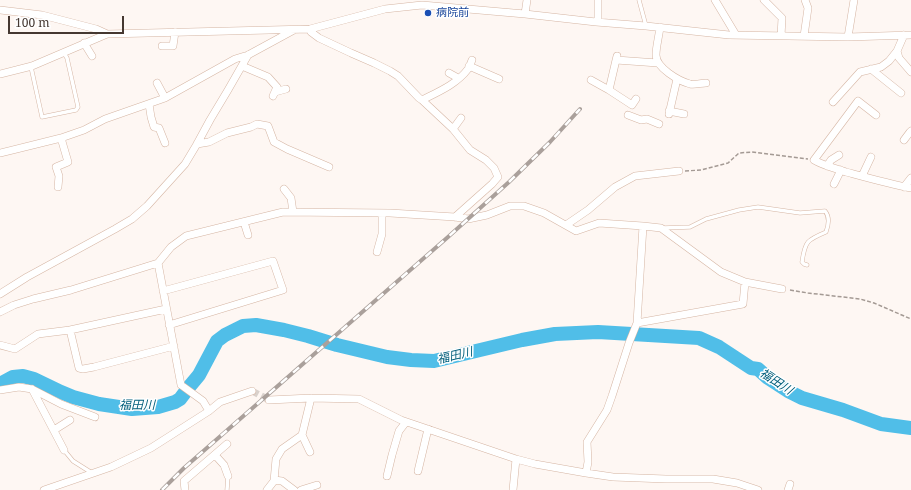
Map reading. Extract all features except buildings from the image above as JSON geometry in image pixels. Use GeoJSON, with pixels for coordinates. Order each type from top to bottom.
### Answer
{"type":"FeatureCollection","features":[{"type":"Feature","properties":{"kind":"street"},"geometry":{"type":"LineString","coordinates":[[525,14],[527,0]]}},
{"type":"Feature","properties":{"kind":"street"},"geometry":{"type":"LineString","coordinates":[[598,0],[598,22]]}},
{"type":"Feature","properties":{"kind":"street"},"geometry":{"type":"LineString","coordinates":[[715,0],[736,35]]}},
{"type":"Feature","properties":{"kind":"street"},"geometry":{"type":"LineString","coordinates":[[764,0],[782,18],[781,36]]}},
{"type":"Feature","properties":{"kind":"street"},"geometry":{"type":"LineString","coordinates":[[804,36],[808,8],[805,0]]}},
{"type":"Feature","properties":{"kind":"street"},"geometry":{"type":"LineString","coordinates":[[848,37],[854,0]]}},
{"type":"Feature","properties":{"kind":"street"},"geometry":{"type":"LineString","coordinates":[[0,74],[31,67],[107,34],[310,28],[385,9],[422,3],[736,35],[848,37],[909,35]]}},
{"type":"Feature","properties":{"kind":"street"},"geometry":{"type":"LineString","coordinates":[[0,10],[42,15],[96,29],[107,34]]}},
{"type":"Feature","properties":{"kind":"street"},"geometry":{"type":"LineString","coordinates":[[660,27],[656,55],[658,63],[677,79],[691,84],[706,83]]}},
{"type":"Feature","properties":{"kind":"street"},"geometry":{"type":"LineString","coordinates":[[310,28],[311,32],[319,38],[374,63],[398,76],[419,98],[453,129],[470,150],[486,160],[494,168],[498,177],[455,217]]}},
{"type":"Feature","properties":{"kind":"street"},"geometry":{"type":"LineString","coordinates":[[0,153],[62,138],[84,130],[105,119],[165,98],[235,59],[248,55],[296,29]]}},
{"type":"Feature","properties":{"kind":"street"},"geometry":{"type":"LineString","coordinates":[[162,46],[173,46],[175,32]]}},
{"type":"Feature","properties":{"kind":"street"},"geometry":{"type":"LineString","coordinates":[[833,102],[860,72],[881,67],[889,61],[909,35]]}},
{"type":"Feature","properties":{"kind":"street"},"geometry":{"type":"LineString","coordinates":[[84,43],[92,56]]}},
{"type":"Feature","properties":{"kind":"street"},"geometry":{"type":"LineString","coordinates":[[897,51],[899,58],[911,72]]}},
{"type":"Feature","properties":{"kind":"street"},"geometry":{"type":"LineString","coordinates":[[0,294],[27,277],[132,220],[147,206],[184,164],[198,144],[210,120],[248,55]]}},
{"type":"Feature","properties":{"kind":"street"},"geometry":{"type":"LineString","coordinates":[[610,90],[617,58],[658,63]]}},
{"type":"Feature","properties":{"kind":"street"},"geometry":{"type":"LineString","coordinates":[[422,100],[439,92],[458,78],[468,69],[471,63],[498,79]]}},
{"type":"Feature","properties":{"kind":"street"},"geometry":{"type":"LineString","coordinates":[[242,66],[268,78],[277,88],[274,94],[286,89]]}},
{"type":"Feature","properties":{"kind":"street"},"geometry":{"type":"LineString","coordinates":[[871,69],[902,92]]}},
{"type":"Feature","properties":{"kind":"street"},"geometry":{"type":"LineString","coordinates":[[449,73],[458,78]]}},
{"type":"Feature","properties":{"kind":"street"},"geometry":{"type":"LineString","coordinates":[[677,79],[669,113],[684,114]]}},
{"type":"Feature","properties":{"kind":"street"},"geometry":{"type":"LineString","coordinates":[[591,80],[634,102],[628,116],[641,120],[647,119],[659,124]]}},
{"type":"Feature","properties":{"kind":"street"},"geometry":{"type":"LineString","coordinates":[[157,83],[165,98]]}},
{"type":"Feature","properties":{"kind":"street"},"geometry":{"type":"LineString","coordinates":[[876,115],[858,101],[814,160],[827,166],[907,188],[911,178]]}},
{"type":"Feature","properties":{"kind":"street"},"geometry":{"type":"LineString","coordinates":[[149,104],[154,127],[159,128],[164,143]]}},
{"type":"Feature","properties":{"kind":"street"},"geometry":{"type":"LineString","coordinates":[[453,129],[461,118]]}},
{"type":"Feature","properties":{"kind":"street"},"geometry":{"type":"LineString","coordinates":[[198,144],[209,142],[227,133],[257,124],[268,126],[274,142],[329,167]]}},
{"type":"Feature","properties":{"kind":"street"},"geometry":{"type":"LineString","coordinates":[[904,140],[911,132]]}},
{"type":"Feature","properties":{"kind":"street"},"geometry":{"type":"LineString","coordinates":[[58,187],[59,176],[56,167],[68,162],[62,138]]}},
{"type":"Feature","properties":{"kind":"street"},"geometry":{"type":"LineString","coordinates":[[827,166],[831,160],[839,155]]}},
{"type":"Feature","properties":{"kind":"street"},"geometry":{"type":"LineString","coordinates":[[862,176],[871,157]]}},
{"type":"Feature","properties":{"kind":"street"},"geometry":{"type":"LineString","coordinates":[[834,184],[841,170]]}},
{"type":"Feature","properties":{"kind":"street"},"geometry":{"type":"LineString","coordinates":[[566,225],[588,210],[615,187],[635,176],[679,171]]}},
{"type":"Feature","properties":{"kind":"street"},"geometry":{"type":"LineString","coordinates":[[284,189],[291,198],[293,212]]}},
{"type":"Feature","properties":{"kind":"street"},"geometry":{"type":"LineString","coordinates":[[0,312],[14,305],[71,290],[158,263],[172,246],[186,236],[283,212],[382,213],[455,217],[468,220],[487,215],[510,206],[524,206],[544,213],[576,231],[599,223],[661,228],[721,272],[745,282],[782,289]]}},
{"type":"Feature","properties":{"kind":"street"},"geometry":{"type":"LineString","coordinates":[[378,252],[382,234],[382,213]]}},
{"type":"Feature","properties":{"kind":"street"},"geometry":{"type":"LineString","coordinates":[[244,222],[248,234]]}},
{"type":"Feature","properties":{"kind":"street"},"geometry":{"type":"LineString","coordinates":[[586,474],[588,462],[587,442],[607,410],[637,323],[643,226]]}},
{"type":"Feature","properties":{"kind":"street"},"geometry":{"type":"LineString","coordinates":[[163,291],[273,261],[283,290],[169,325]]}},
{"type":"Feature","properties":{"kind":"street"},"geometry":{"type":"LineString","coordinates":[[158,263],[181,385],[202,401],[209,411]]}},
{"type":"Feature","properties":{"kind":"street"},"geometry":{"type":"LineString","coordinates":[[637,323],[743,304],[745,282]]}},
{"type":"Feature","properties":{"kind":"street"},"geometry":{"type":"LineString","coordinates":[[0,345],[15,349],[38,334],[70,330],[166,309]]}},
{"type":"Feature","properties":{"kind":"street"},"geometry":{"type":"LineString","coordinates":[[70,330],[79,368],[84,369],[174,346]]}},
{"type":"Feature","properties":{"kind":"street"},"geometry":{"type":"LineString","coordinates":[[0,390],[19,387],[32,389],[61,404],[95,417]]}},
{"type":"Feature","properties":{"kind":"street"},"geometry":{"type":"LineString","coordinates":[[32,389],[64,450]]}},
{"type":"Feature","properties":{"kind":"street"},"geometry":{"type":"LineString","coordinates":[[44,490],[111,467],[151,448],[209,411],[220,402],[252,391]]}},
{"type":"Feature","properties":{"kind":"street"},"geometry":{"type":"LineString","coordinates":[[310,452],[302,435],[311,398]]}},
{"type":"Feature","properties":{"kind":"street"},"geometry":{"type":"LineString","coordinates":[[269,400],[311,398],[359,399],[406,422],[535,464],[586,474],[613,477],[712,479],[758,490]]}},
{"type":"Feature","properties":{"kind":"street"},"geometry":{"type":"LineString","coordinates":[[54,430],[70,420]]}},
{"type":"Feature","properties":{"kind":"street"},"geometry":{"type":"LineString","coordinates":[[387,476],[399,431],[406,422]]}},
{"type":"Feature","properties":{"kind":"street"},"geometry":{"type":"LineString","coordinates":[[418,471],[428,429]]}},
{"type":"Feature","properties":{"kind":"street"},"geometry":{"type":"LineString","coordinates":[[267,490],[274,481],[276,459],[282,449],[302,435]]}},
{"type":"Feature","properties":{"kind":"street"},"geometry":{"type":"LineString","coordinates":[[184,490],[184,481],[228,444]]}},
{"type":"Feature","properties":{"kind":"street"},"geometry":{"type":"LineString","coordinates":[[215,455],[224,465],[228,476]]}},
{"type":"Feature","properties":{"kind":"street"},"geometry":{"type":"LineString","coordinates":[[513,490],[516,459]]}},
{"type":"Feature","properties":{"kind":"street"},"geometry":{"type":"LineString","coordinates":[[274,480],[282,481],[294,490]]}},
{"type":"Feature","properties":{"kind":"street"},"geometry":{"type":"LineString","coordinates":[[301,490],[317,485]]}},
{"type":"Feature","properties":{"kind":"lane"},"geometry":{"type":"LineString","coordinates":[[639,0],[646,26]]}},
{"type":"Feature","properties":{"kind":"lane"},"geometry":{"type":"LineString","coordinates":[[31,67],[42,117],[76,110],[78,107],[69,65],[64,52]]}},
{"type":"Feature","properties":{"kind":"lane"},"geometry":{"type":"LineString","coordinates":[[661,228],[690,227],[706,218],[739,210],[758,208],[800,213],[824,211],[828,215],[828,227],[826,232],[812,238],[807,242],[802,262],[807,265]]}},
{"type":"Feature","properties":{"kind":"lane"},"geometry":{"type":"LineString","coordinates":[[64,450],[73,461],[93,473]]}},
{"type":"Feature","properties":{"kind":"lane"},"geometry":{"type":"LineString","coordinates":[[227,490],[228,476]]}},
{"type":"Feature","properties":{"kind":"path"},"geometry":{"type":"LineString","coordinates":[[679,171],[701,170],[728,163],[739,153],[752,152],[814,160]]}},
{"type":"Feature","properties":{"kind":"path"},"geometry":{"type":"LineString","coordinates":[[782,289],[860,298],[911,319]]}},
{"type":"Feature","properties":{"kind":"waterway","name":"福田川"},"geometry":{"type":"LineString","coordinates":[[0,384],[13,377],[23,376],[34,379],[73,397],[99,404],[132,409],[158,407],[180,399],[199,375],[217,341],[243,326],[256,325],[284,330],[387,357],[434,361],[522,340],[555,334],[598,332],[699,338],[719,347],[751,368],[758,369],[768,378],[802,398],[843,410],[881,424],[911,428]]}},
{"type":"Feature","properties":{"kind":"tunnel"},"geometry":{"type":"LineString","coordinates":[[252,391],[269,400]]}},
{"type":"Feature","properties":{"kind":"railway"},"geometry":{"type":"LineString","coordinates":[[162,490],[184,468],[509,182],[550,142],[580,109]]}},
{"type":"Feature","properties":{"kind":"place","name":"病院前"},"geometry":{"type":"Point","coordinates":[428,13]}}]}
